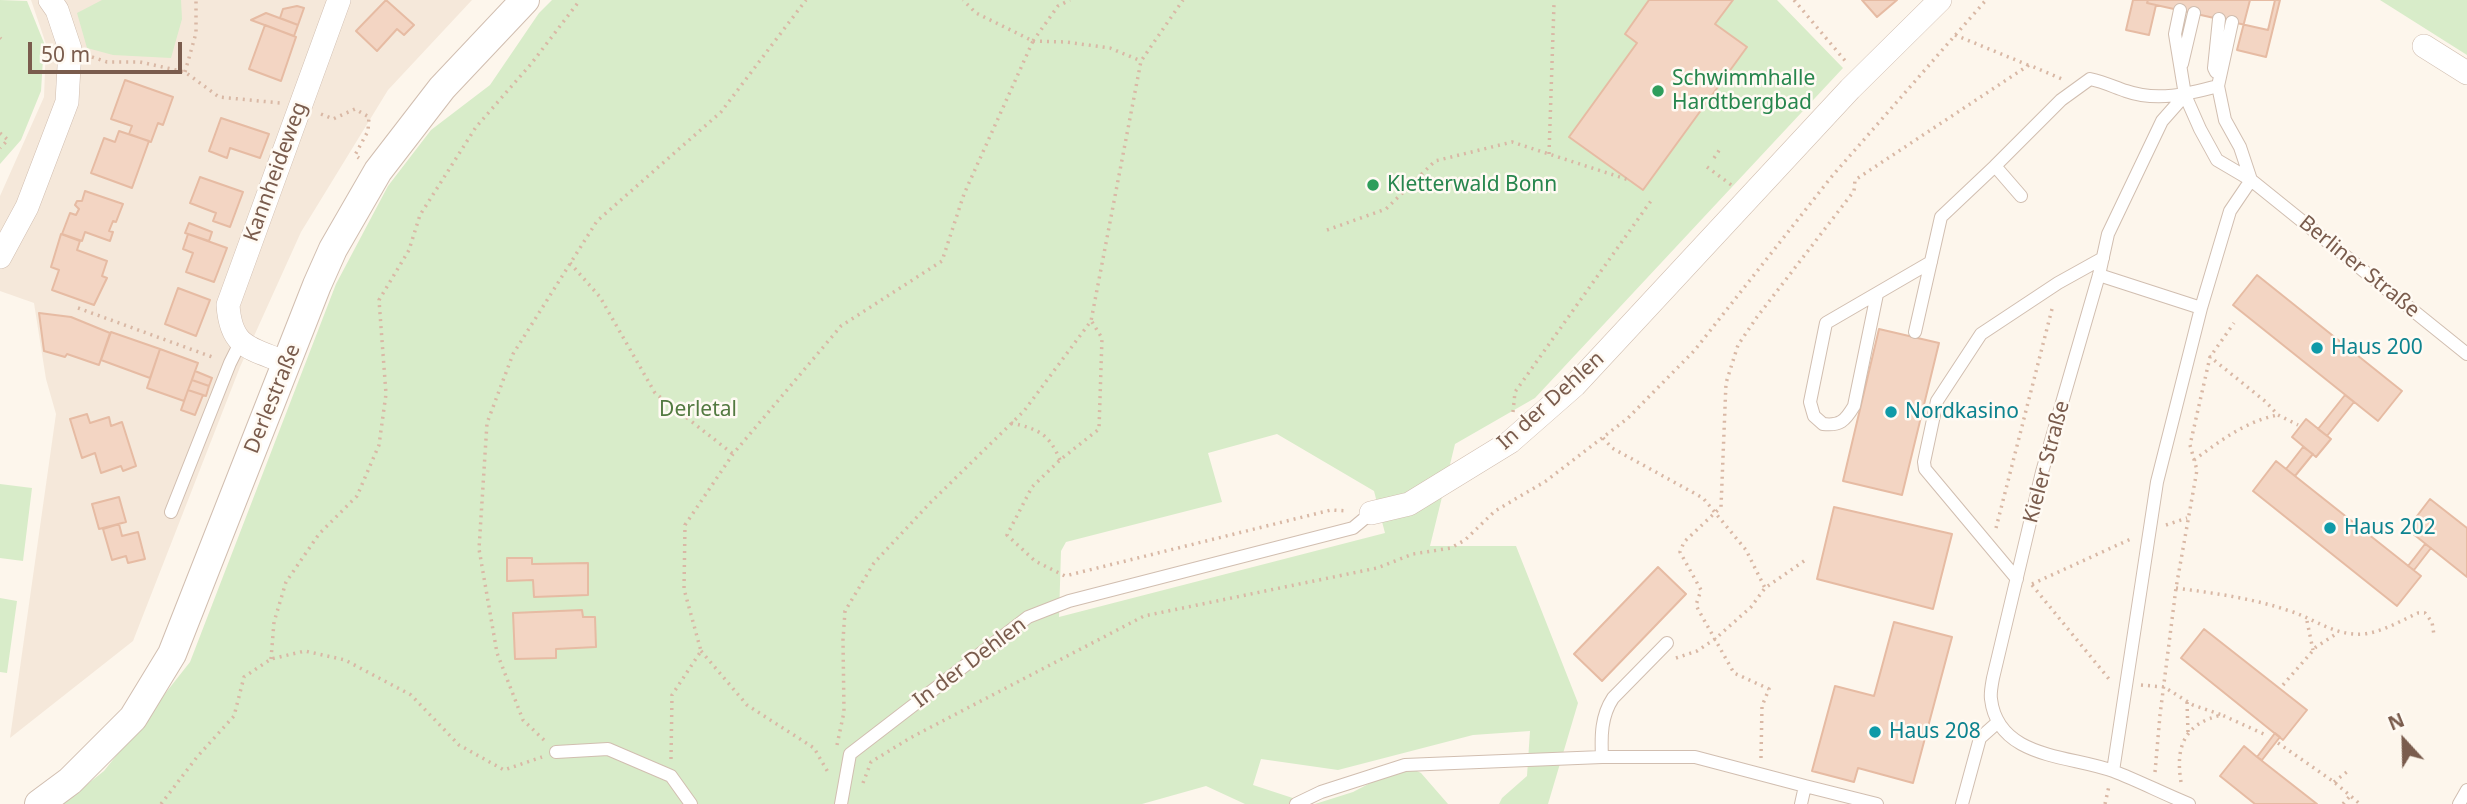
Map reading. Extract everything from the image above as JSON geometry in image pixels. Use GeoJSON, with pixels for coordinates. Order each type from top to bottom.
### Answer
{"type":"FeatureCollection","features":[{"type":"Feature","properties":{"kind":"street"},"geometry":{"type":"LineString","coordinates":[[0,257],[27,207],[67,102],[70,49],[57,10],[50,0]]}},
{"type":"Feature","properties":{"kind":"street","name":"Kannheideweg"},"geometry":{"type":"LineString","coordinates":[[235,353],[228,305],[338,0]]}},
{"type":"Feature","properties":{"kind":"street","name":"Derlestraße"},"geometry":{"type":"LineString","coordinates":[[39,804],[70,780],[133,718],[172,654],[333,248],[378,171],[442,88],[525,0]]}},
{"type":"Feature","properties":{"kind":"street","name":"In der Dehlen"},"geometry":{"type":"LineString","coordinates":[[1371,513],[1409,504],[1510,442],[1576,385],[1861,80],[1940,0]]}},
{"type":"Feature","properties":{"kind":"street"},"geometry":{"type":"LineString","coordinates":[[2424,46],[2467,73]]}},
{"type":"Feature","properties":{"kind":"street"},"geometry":{"type":"LineString","coordinates":[[235,353],[287,363]]}},
{"type":"Feature","properties":{"kind":"lane","name":"Berliner Straße"},"geometry":{"type":"LineString","coordinates":[[2180,10],[2175,34],[2185,95],[2217,160],[2251,180],[2467,354]]}},
{"type":"Feature","properties":{"kind":"lane"},"geometry":{"type":"LineString","coordinates":[[2180,73],[2194,13]]}},
{"type":"Feature","properties":{"kind":"lane"},"geometry":{"type":"LineString","coordinates":[[2113,771],[2157,482],[2191,348],[2231,211],[2251,180],[2239,147],[2225,120],[2214,68],[2219,19]]}},
{"type":"Feature","properties":{"kind":"lane"},"geometry":{"type":"LineString","coordinates":[[2218,80],[2232,22]]}},
{"type":"Feature","properties":{"kind":"lane"},"geometry":{"type":"LineString","coordinates":[[1915,332],[1941,217],[2062,100],[2090,79],[2153,97],[2185,95],[2218,80]]}},
{"type":"Feature","properties":{"kind":"lane","name":"Kieler Straße"},"geometry":{"type":"LineString","coordinates":[[1998,722],[1991,699],[1993,678],[2042,472],[2099,275],[2108,234],[2162,121],[2185,95]]}},
{"type":"Feature","properties":{"kind":"lane"},"geometry":{"type":"LineString","coordinates":[[1994,166],[2021,196]]}},
{"type":"Feature","properties":{"kind":"lane"},"geometry":{"type":"LineString","coordinates":[[2017,579],[1925,470],[1924,462],[1937,401],[1981,334],[2058,283],[2103,258]]}},
{"type":"Feature","properties":{"kind":"lane"},"geometry":{"type":"LineString","coordinates":[[1877,294],[1854,406],[1846,421],[1834,425],[1823,424],[1814,416],[1810,402],[1826,323],[1931,262]]}},
{"type":"Feature","properties":{"kind":"lane"},"geometry":{"type":"LineString","coordinates":[[2099,275],[2202,308]]}},
{"type":"Feature","properties":{"kind":"lane"},"geometry":{"type":"LineString","coordinates":[[171,512],[235,353]]}},
{"type":"Feature","properties":{"kind":"lane","name":"In der Dehlen"},"geometry":{"type":"LineString","coordinates":[[841,800],[850,754],[1028,617],[1069,601],[1353,528],[1371,513]]}},
{"type":"Feature","properties":{"kind":"lane"},"geometry":{"type":"LineString","coordinates":[[1602,757],[1601,737],[1606,708],[1667,643]]}},
{"type":"Feature","properties":{"kind":"lane"},"geometry":{"type":"LineString","coordinates":[[1962,804],[1980,738],[1998,722],[2008,736],[2021,746],[2113,771],[2189,804]]}},
{"type":"Feature","properties":{"kind":"lane"},"geometry":{"type":"LineString","coordinates":[[556,752],[608,749],[671,776],[691,804]]}},
{"type":"Feature","properties":{"kind":"lane"},"geometry":{"type":"LineString","coordinates":[[1296,804],[1321,792],[1405,765],[1602,757],[1695,757],[1877,804]]}},
{"type":"Feature","properties":{"kind":"lane"},"geometry":{"type":"LineString","coordinates":[[1801,804],[1805,786]]}},
{"type":"Feature","properties":{"kind":"path"},"geometry":{"type":"LineString","coordinates":[[185,72],[197,33],[196,0]]}},
{"type":"Feature","properties":{"kind":"path"},"geometry":{"type":"LineString","coordinates":[[271,659],[274,622],[286,582],[320,534],[357,496],[379,444],[386,394],[379,300],[409,250],[420,215],[476,127],[531,64],[580,0]]}},
{"type":"Feature","properties":{"kind":"path"},"geometry":{"type":"LineString","coordinates":[[160,804],[234,716],[244,677],[271,659],[304,651],[345,660],[411,695],[459,744],[504,770],[556,752],[523,720],[497,653],[479,549],[487,423],[513,354],[597,220],[721,112],[806,0]]}},
{"type":"Feature","properties":{"kind":"path"},"geometry":{"type":"LineString","coordinates":[[963,0],[976,13],[1033,41],[1066,41],[1110,48],[1141,61]]}},
{"type":"Feature","properties":{"kind":"path"},"geometry":{"type":"LineString","coordinates":[[841,800],[814,748],[747,705],[701,651],[684,589],[685,525],[733,454],[841,326],[942,261],[964,194],[1033,41],[1058,6],[1070,0]]}},
{"type":"Feature","properties":{"kind":"path"},"geometry":{"type":"LineString","coordinates":[[835,753],[844,712],[845,611],[874,563],[930,503],[1024,411],[1091,321],[1141,61],[1183,0]]}},
{"type":"Feature","properties":{"kind":"path"},"geometry":{"type":"LineString","coordinates":[[1794,0],[1861,80]]}},
{"type":"Feature","properties":{"kind":"path"},"geometry":{"type":"LineString","coordinates":[[1549,154],[1554,4]]}},
{"type":"Feature","properties":{"kind":"path"},"geometry":{"type":"LineString","coordinates":[[1955,35],[2067,81],[2074,91]]}},
{"type":"Feature","properties":{"kind":"path"},"geometry":{"type":"LineString","coordinates":[[70,49],[107,62],[140,62],[185,72],[219,97],[300,104],[333,119],[355,109],[369,117],[368,131],[355,155],[378,171]]}},
{"type":"Feature","properties":{"kind":"path"},"geometry":{"type":"LineString","coordinates":[[1761,774],[1762,706],[1769,689],[1734,673],[1696,605],[1701,590],[1680,552],[1684,542],[1722,503],[1726,383],[1738,345],[1854,191],[1855,180],[2029,65]]}},
{"type":"Feature","properties":{"kind":"path"},"geometry":{"type":"LineString","coordinates":[[0,133],[8,140],[0,148]]}},
{"type":"Feature","properties":{"kind":"path"},"geometry":{"type":"LineString","coordinates":[[1327,230],[1386,209],[1435,161],[1512,142],[1629,180]]}},
{"type":"Feature","properties":{"kind":"path"},"geometry":{"type":"LineString","coordinates":[[1714,158],[1720,149]]}},
{"type":"Feature","properties":{"kind":"path"},"geometry":{"type":"LineString","coordinates":[[1707,167],[1750,198]]}},
{"type":"Feature","properties":{"kind":"path"},"geometry":{"type":"LineString","coordinates":[[1510,442],[1515,392],[1653,198]]}},
{"type":"Feature","properties":{"kind":"path"},"geometry":{"type":"LineString","coordinates":[[570,263],[600,297],[655,393],[733,454]]}},
{"type":"Feature","properties":{"kind":"path"},"geometry":{"type":"LineString","coordinates":[[78,308],[235,353]]}},
{"type":"Feature","properties":{"kind":"path"},"geometry":{"type":"LineString","coordinates":[[1091,321],[1102,338],[1098,429],[1032,487],[1007,535],[1035,561],[1065,576],[1331,510],[1371,513]]}},
{"type":"Feature","properties":{"kind":"path"},"geometry":{"type":"LineString","coordinates":[[2153,789],[2176,588],[2197,470],[2190,445],[2210,356],[2234,324]]}},
{"type":"Feature","properties":{"kind":"path"},"geometry":{"type":"LineString","coordinates":[[2191,348],[2210,356],[2278,415],[2298,425]]}},
{"type":"Feature","properties":{"kind":"path"},"geometry":{"type":"LineString","coordinates":[[2194,460],[2261,418],[2278,415]]}},
{"type":"Feature","properties":{"kind":"path"},"geometry":{"type":"LineString","coordinates":[[1011,424],[1032,427],[1047,437],[1056,447],[1060,460]]}},
{"type":"Feature","properties":{"kind":"path"},"geometry":{"type":"LineString","coordinates":[[1603,438],[1612,448],[1703,498],[1746,550],[1765,588]]}},
{"type":"Feature","properties":{"kind":"path"},"geometry":{"type":"LineString","coordinates":[[2032,584],[2149,531],[2187,518]]}},
{"type":"Feature","properties":{"kind":"path"},"geometry":{"type":"LineString","coordinates":[[1650,661],[1667,661],[1697,651],[1751,607],[1765,588],[1807,559]]}},
{"type":"Feature","properties":{"kind":"path"},"geometry":{"type":"LineString","coordinates":[[2176,588],[2228,595],[2290,610],[2338,633],[2376,632],[2418,613],[2425,613],[2432,622],[2434,635]]}},
{"type":"Feature","properties":{"kind":"path"},"geometry":{"type":"LineString","coordinates":[[2307,620],[2313,649]]}},
{"type":"Feature","properties":{"kind":"path"},"geometry":{"type":"LineString","coordinates":[[2283,685],[2313,649],[2338,633]]}},
{"type":"Feature","properties":{"kind":"path"},"geometry":{"type":"LineString","coordinates":[[671,776],[672,695],[701,651]]}},
{"type":"Feature","properties":{"kind":"path"},"geometry":{"type":"LineString","coordinates":[[2126,683],[2164,687],[2211,713],[2222,715],[2266,735]]}},
{"type":"Feature","properties":{"kind":"path"},"geometry":{"type":"LineString","coordinates":[[2188,702],[2188,734]]}},
{"type":"Feature","properties":{"kind":"path"},"geometry":{"type":"LineString","coordinates":[[2181,782],[2178,762],[2181,746],[2188,734],[2202,722],[2222,715]]}},
{"type":"Feature","properties":{"kind":"path"},"geometry":{"type":"LineString","coordinates":[[2278,743],[2334,782],[2360,804]]}},
{"type":"Feature","properties":{"kind":"path"},"geometry":{"type":"LineString","coordinates":[[2334,782],[2348,771]]}},
{"type":"Feature","properties":{"kind":"path"},"geometry":{"type":"LineString","coordinates":[[2343,804],[2350,796]]}},
{"type":"Feature","properties":{"kind":"shaded area"},"geometry":{"type":"Polygon","coordinates":[[[31,0],[472,0],[388,90],[301,232],[240,367],[133,641],[10,738],[56,414],[46,379],[34,303],[0,291],[0,196],[44,97],[46,44],[31,0]]]}},
{"type":"Feature","properties":{"kind":"green space"},"geometry":{"type":"Polygon","coordinates":[[[0,0],[27,1],[44,43],[41,91],[21,140],[0,164],[0,0]]]}},
{"type":"Feature","properties":{"kind":"green space"},"geometry":{"type":"Polygon","coordinates":[[[102,0],[181,0],[182,19],[171,58],[113,55],[87,48],[77,13],[102,0]]]}},
{"type":"Feature","properties":{"kind":"green space","name":"Derletal"},"geometry":{"type":"Polygon","coordinates":[[[552,0],[1777,0],[1843,68],[1535,398],[1455,444],[1430,546],[1516,546],[1578,703],[1548,804],[1499,804],[1502,798],[1527,776],[1530,731],[1473,735],[1338,770],[1261,759],[1253,785],[1311,804],[1245,804],[1206,786],[1142,804],[62,804],[104,771],[190,662],[336,284],[388,186],[431,130],[490,85],[539,13],[552,0]],[[1277,434],[1208,453],[1222,502],[1066,542],[1061,551],[1059,617],[1385,533],[1374,491],[1277,434]]]}},
{"type":"Feature","properties":{"kind":"green space"},"geometry":{"type":"Polygon","coordinates":[[[2380,0],[2467,0],[2467,55],[2380,0]]]}},
{"type":"Feature","properties":{"kind":"green space"},"geometry":{"type":"Polygon","coordinates":[[[0,484],[32,488],[23,561],[0,558],[0,484]]]}},
{"type":"Feature","properties":{"kind":"green space"},"geometry":{"type":"Polygon","coordinates":[[[0,598],[17,601],[7,673],[0,672],[0,598]]]}},
{"type":"Feature","properties":{"kind":"green space"},"geometry":{"type":"Polygon","coordinates":[[[1405,765],[1421,773],[1448,804],[1315,804],[1353,792],[1405,765]]]}},
{"type":"Feature","properties":{"kind":"building"},"geometry":{"type":"Polygon","coordinates":[[[386,0],[414,25],[404,35],[397,29],[377,51],[356,31],[386,0]]]}},
{"type":"Feature","properties":{"kind":"building","name":"Schwimmhalle Hardtbergbad"},"geometry":{"type":"Polygon","coordinates":[[[1649,0],[1733,0],[1715,24],[1747,47],[1643,190],[1569,137],[1637,43],[1625,34],[1649,0]]]}},
{"type":"Feature","properties":{"kind":"building"},"geometry":{"type":"Polygon","coordinates":[[[1862,0],[1897,0],[1877,17],[1862,0]]]}},
{"type":"Feature","properties":{"kind":"building"},"geometry":{"type":"Polygon","coordinates":[[[2133,0],[2148,0],[2147,3],[2156,5],[2149,35],[2126,30],[2133,0]]]}},
{"type":"Feature","properties":{"kind":"building"},"geometry":{"type":"Polygon","coordinates":[[[2148,0],[2275,0],[2268,30],[2147,3],[2148,0]]]}},
{"type":"Feature","properties":{"kind":"building"},"geometry":{"type":"Polygon","coordinates":[[[2250,0],[2280,0],[2266,57],[2237,50],[2250,0]]]}},
{"type":"Feature","properties":{"kind":"building"},"geometry":{"type":"Polygon","coordinates":[[[297,6],[304,8],[298,25],[280,18],[283,9],[297,6]]]}},
{"type":"Feature","properties":{"kind":"building"},"geometry":{"type":"Polygon","coordinates":[[[266,13],[298,25],[294,36],[251,20],[266,13]]]}},
{"type":"Feature","properties":{"kind":"building"},"geometry":{"type":"Polygon","coordinates":[[[265,25],[296,37],[281,81],[249,69],[265,25]]]}},
{"type":"Feature","properties":{"kind":"building"},"geometry":{"type":"Polygon","coordinates":[[[125,80],[173,97],[163,125],[158,123],[151,142],[129,134],[132,126],[111,119],[125,80]]]}},
{"type":"Feature","properties":{"kind":"building"},"geometry":{"type":"Polygon","coordinates":[[[221,118],[269,134],[260,158],[230,148],[227,158],[209,151],[221,118]]]}},
{"type":"Feature","properties":{"kind":"building"},"geometry":{"type":"Polygon","coordinates":[[[119,131],[149,141],[132,188],[91,173],[104,138],[115,142],[119,131]]]}},
{"type":"Feature","properties":{"kind":"building"},"geometry":{"type":"Polygon","coordinates":[[[200,177],[243,192],[230,227],[213,221],[216,213],[190,203],[200,177]]]}},
{"type":"Feature","properties":{"kind":"building"},"geometry":{"type":"Polygon","coordinates":[[[85,191],[123,204],[109,231],[113,232],[110,241],[85,232],[82,241],[62,234],[70,213],[76,215],[79,209],[75,205],[77,201],[82,201],[85,191]]]}},
{"type":"Feature","properties":{"kind":"building"},"geometry":{"type":"Polygon","coordinates":[[[189,223],[212,232],[209,241],[185,233],[189,223]]]}},
{"type":"Feature","properties":{"kind":"building"},"geometry":{"type":"Polygon","coordinates":[[[61,234],[80,241],[77,250],[107,261],[102,276],[107,278],[94,305],[52,290],[59,270],[51,267],[61,234]]]}},
{"type":"Feature","properties":{"kind":"building"},"geometry":{"type":"Polygon","coordinates":[[[188,234],[227,248],[214,282],[186,272],[193,253],[183,249],[188,234]]]}},
{"type":"Feature","properties":{"kind":"building","name":"Haus 200"},"geometry":{"type":"Polygon","coordinates":[[[2257,275],[2402,391],[2378,421],[2233,305],[2257,275]]]}},
{"type":"Feature","properties":{"kind":"building"},"geometry":{"type":"Polygon","coordinates":[[[178,288],[210,300],[196,336],[165,324],[178,288]]]}},
{"type":"Feature","properties":{"kind":"building"},"geometry":{"type":"Polygon","coordinates":[[[39,313],[71,317],[110,333],[99,365],[67,354],[65,357],[44,351],[39,313]]]}},
{"type":"Feature","properties":{"kind":"building","name":"Nordkasino"},"geometry":{"type":"Polygon","coordinates":[[[1879,329],[1939,343],[1902,495],[1843,481],[1879,329]]]}},
{"type":"Feature","properties":{"kind":"building"},"geometry":{"type":"Polygon","coordinates":[[[111,332],[160,349],[150,378],[101,360],[111,332]]]}},
{"type":"Feature","properties":{"kind":"building"},"geometry":{"type":"Polygon","coordinates":[[[160,349],[198,363],[184,401],[147,388],[160,349]]]}},
{"type":"Feature","properties":{"kind":"building"},"geometry":{"type":"Polygon","coordinates":[[[195,371],[212,378],[209,386],[192,380],[195,371]]]}},
{"type":"Feature","properties":{"kind":"building"},"geometry":{"type":"Polygon","coordinates":[[[192,380],[209,386],[206,396],[188,390],[192,380]]]}},
{"type":"Feature","properties":{"kind":"building"},"geometry":{"type":"Polygon","coordinates":[[[188,390],[203,395],[195,415],[181,410],[188,390]]]}},
{"type":"Feature","properties":{"kind":"building"},"geometry":{"type":"Polygon","coordinates":[[[2345,395],[2354,402],[2327,436],[2318,429],[2345,395]]]}},
{"type":"Feature","properties":{"kind":"building"},"geometry":{"type":"Polygon","coordinates":[[[87,414],[90,423],[109,417],[111,426],[122,422],[136,466],[123,471],[121,466],[101,473],[95,453],[82,458],[70,419],[87,414]]]}},
{"type":"Feature","properties":{"kind":"building"},"geometry":{"type":"Polygon","coordinates":[[[2306,419],[2331,439],[2316,457],[2292,437],[2306,419]]]}},
{"type":"Feature","properties":{"kind":"building"},"geometry":{"type":"Polygon","coordinates":[[[2303,447],[2313,454],[2295,476],[2286,469],[2303,447]]]}},
{"type":"Feature","properties":{"kind":"building","name":"Haus 202"},"geometry":{"type":"Polygon","coordinates":[[[2276,461],[2421,576],[2397,606],[2253,491],[2276,461]]]}},
{"type":"Feature","properties":{"kind":"building"},"geometry":{"type":"Polygon","coordinates":[[[119,497],[126,522],[99,529],[92,504],[119,497]]]}},
{"type":"Feature","properties":{"kind":"building"},"geometry":{"type":"Polygon","coordinates":[[[2430,499],[2467,528],[2467,577],[2407,529],[2430,499]]]}},
{"type":"Feature","properties":{"kind":"building"},"geometry":{"type":"Polygon","coordinates":[[[1834,507],[1952,534],[1933,609],[1817,579],[1834,507]]]}},
{"type":"Feature","properties":{"kind":"building"},"geometry":{"type":"Polygon","coordinates":[[[119,524],[122,536],[138,532],[145,559],[128,563],[126,556],[112,560],[103,529],[119,524]]]}},
{"type":"Feature","properties":{"kind":"building"},"geometry":{"type":"Polygon","coordinates":[[[2425,544],[2431,548],[2414,570],[2408,566],[2425,544]]]}},
{"type":"Feature","properties":{"kind":"building"},"geometry":{"type":"Polygon","coordinates":[[[507,558],[532,558],[532,564],[588,563],[588,595],[534,597],[533,580],[507,581],[507,558]]]}},
{"type":"Feature","properties":{"kind":"building"},"geometry":{"type":"Polygon","coordinates":[[[1658,567],[1686,594],[1602,681],[1574,654],[1658,567]]]}},
{"type":"Feature","properties":{"kind":"building"},"geometry":{"type":"Polygon","coordinates":[[[582,610],[583,617],[595,617],[596,647],[556,649],[556,658],[515,659],[513,613],[582,610]]]}},
{"type":"Feature","properties":{"kind":"building","name":"Haus 208"},"geometry":{"type":"Polygon","coordinates":[[[1894,622],[1952,637],[1913,783],[1858,768],[1854,782],[1812,771],[1835,686],[1874,696],[1894,622]]]}},
{"type":"Feature","properties":{"kind":"building"},"geometry":{"type":"Polygon","coordinates":[[[2204,629],[2307,710],[2283,740],[2181,658],[2204,629]]]}},
{"type":"Feature","properties":{"kind":"building"},"geometry":{"type":"Polygon","coordinates":[[[2275,733],[2280,737],[2262,760],[2257,757],[2275,733]]]}},
{"type":"Feature","properties":{"kind":"building"},"geometry":{"type":"Polygon","coordinates":[[[2244,746],[2317,804],[2255,804],[2220,776],[2244,746]]]}},
{"type":"Feature","properties":{"kind":"place","name":"Schwimmhalle Hardtbergbad"},"geometry":{"type":"Point","coordinates":[1658,91]}},
{"type":"Feature","properties":{"kind":"place","name":"Kletterwald Bonn"},"geometry":{"type":"Point","coordinates":[1373,185]}},
{"type":"Feature","properties":{"kind":"place","name":"Haus 200"},"geometry":{"type":"Point","coordinates":[2317,348]}},
{"type":"Feature","properties":{"kind":"place","name":"Nordkasino"},"geometry":{"type":"Point","coordinates":[1891,412]}},
{"type":"Feature","properties":{"kind":"place","name":"Haus 202"},"geometry":{"type":"Point","coordinates":[2330,528]}},
{"type":"Feature","properties":{"kind":"place","name":"Haus 208"},"geometry":{"type":"Point","coordinates":[1875,732]}}]}
